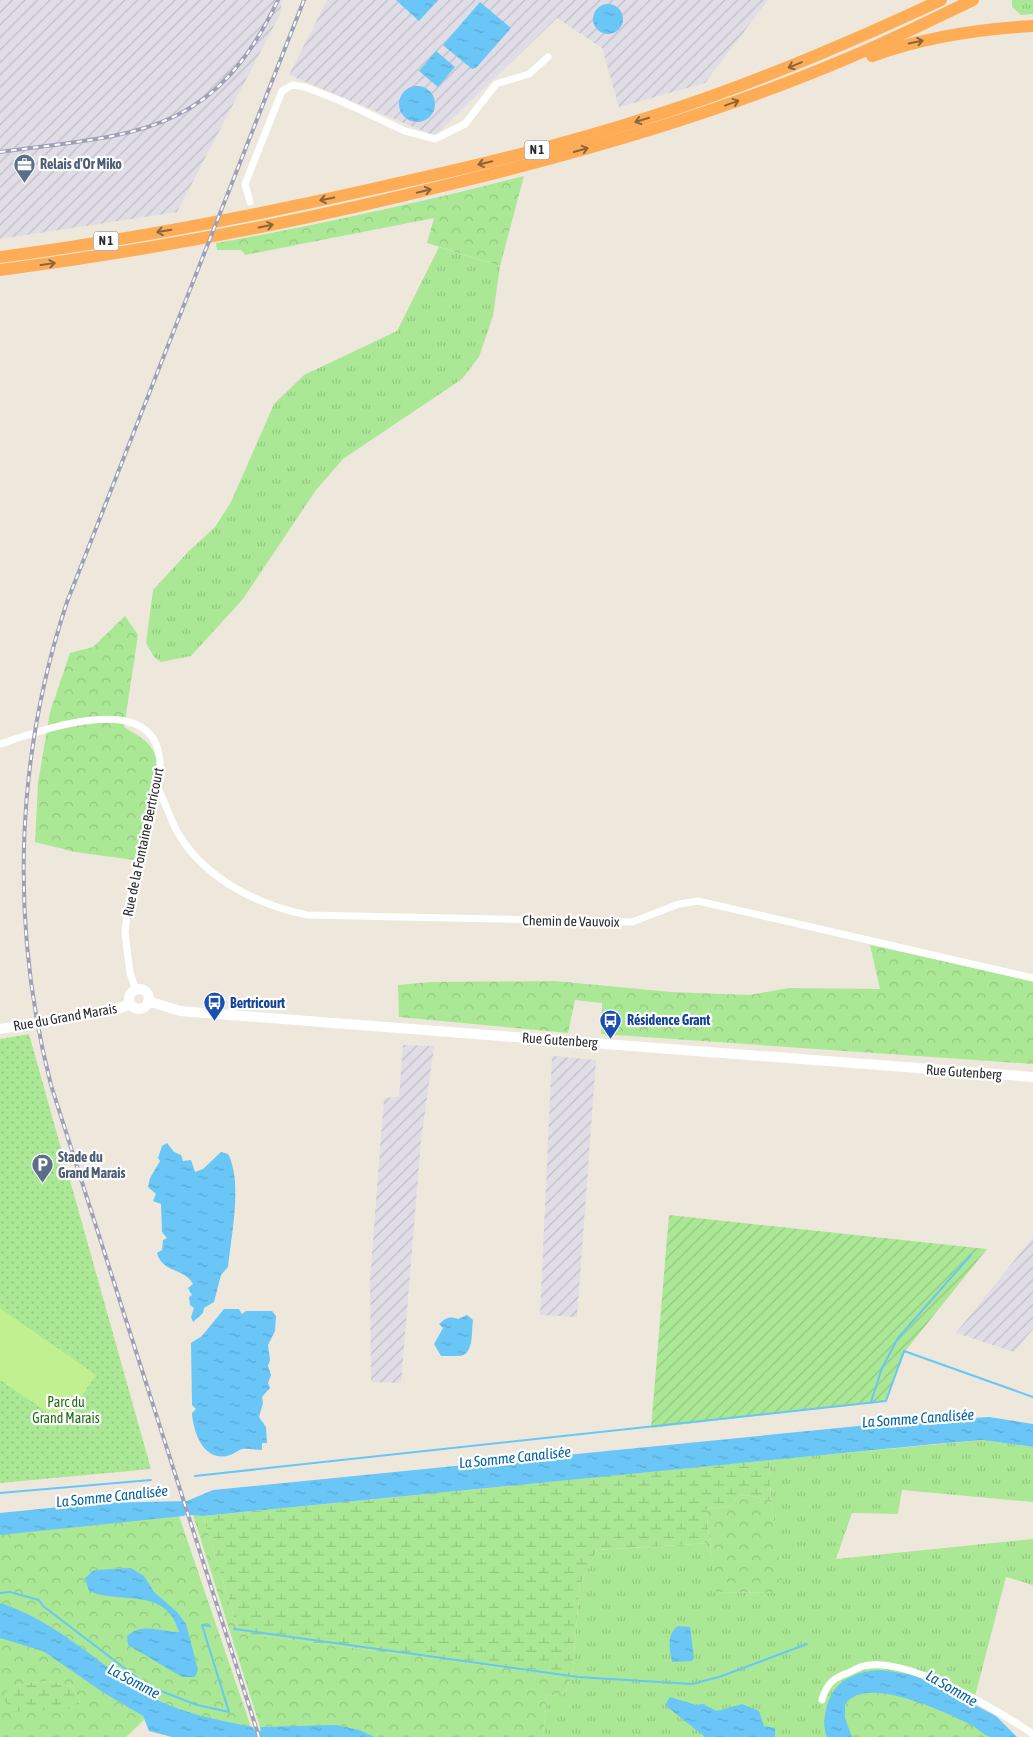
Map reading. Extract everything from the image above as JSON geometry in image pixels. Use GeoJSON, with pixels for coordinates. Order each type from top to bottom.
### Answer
{"type":"FeatureCollection","features":[{"type":"Feature","properties":{"kind":"highway","name":"N 1"},"geometry":{"type":"LineString","coordinates":[[0,256],[218,222],[536,151],[606,131],[704,99],[777,72],[941,0]]}},
{"type":"Feature","properties":{"kind":"highway","name":"N 1"},"geometry":{"type":"LineString","coordinates":[[0,270],[212,238],[407,195],[606,143],[715,108],[852,56],[973,0]]}},
{"type":"Feature","properties":{"kind":"highway"},"geometry":{"type":"LineString","coordinates":[[852,56],[865,58],[902,45],[945,36],[1033,26]]}},
{"type":"Feature","properties":{"kind":"street"},"geometry":{"type":"LineString","coordinates":[[250,202],[245,184],[282,90],[292,85],[305,87],[341,101],[405,131],[435,139],[465,124],[496,84],[528,74],[548,57]]}},
{"type":"Feature","properties":{"kind":"street","name":"Rue de la Fontaine Bertricourt"},"geometry":{"type":"LineString","coordinates":[[0,744],[81,721],[106,719],[128,722],[145,732],[156,746],[160,761],[156,786],[128,906],[125,933],[130,973],[136,990]]}},
{"type":"Feature","properties":{"kind":"street","name":"Chemin de Vauvoix"},"geometry":{"type":"LineString","coordinates":[[156,786],[164,799],[173,825],[181,838],[209,870],[256,899],[277,909],[307,916],[632,922],[679,904],[698,901],[1033,978]]}},
{"type":"Feature","properties":{"kind":"street"},"geometry":{"type":"LineString","coordinates":[[136,990],[146,992],[148,1001],[142,1008],[135,1008],[130,1004],[130,996],[136,990]]}},
{"type":"Feature","properties":{"kind":"street","name":"Rue Gutenberg"},"geometry":{"type":"LineString","coordinates":[[148,1001],[180,1011],[208,1014],[1033,1077]]}},
{"type":"Feature","properties":{"kind":"street","name":"Rue du Grand Marais"},"geometry":{"type":"LineString","coordinates":[[0,1029],[115,1010],[130,1004]]}},
{"type":"Feature","properties":{"kind":"street"},"geometry":{"type":"LineString","coordinates":[[822,1700],[826,1688],[833,1678],[865,1666],[887,1666],[916,1673],[950,1686],[1006,1716],[1033,1734]]}},
{"type":"Feature","properties":{"kind":"shaded area"},"geometry":{"type":"Polygon","coordinates":[[[0,0],[282,0],[280,14],[177,212],[0,239],[0,0]]]}},
{"type":"Feature","properties":{"kind":"shaded area"},"geometry":{"type":"Polygon","coordinates":[[[327,0],[768,0],[705,83],[619,107],[602,48],[557,18],[435,136],[289,75],[327,0]]]}},
{"type":"Feature","properties":{"kind":"shaded area"},"geometry":{"type":"Polygon","coordinates":[[[403,1045],[434,1046],[421,1141],[401,1383],[371,1382],[370,1279],[384,1098],[399,1097],[403,1045]]]}},
{"type":"Feature","properties":{"kind":"shaded area"},"geometry":{"type":"Polygon","coordinates":[[[552,1056],[596,1060],[577,1317],[540,1315],[552,1056]]]}},
{"type":"Feature","properties":{"kind":"shaded area"},"geometry":{"type":"Polygon","coordinates":[[[1033,1237],[1033,1329],[1014,1352],[956,1333],[1033,1237]]]}},
{"type":"Feature","properties":{"kind":"green space"},"geometry":{"type":"Polygon","coordinates":[[[1012,0],[1033,0],[1033,14],[1021,15],[1012,7],[1012,0]]]}},
{"type":"Feature","properties":{"kind":"green space"},"geometry":{"type":"Polygon","coordinates":[[[524,176],[500,266],[427,243],[434,218],[245,255],[241,250],[217,250],[216,243],[294,229],[524,176]]]}},
{"type":"Feature","properties":{"kind":"green space"},"geometry":{"type":"Polygon","coordinates":[[[439,247],[500,266],[493,316],[479,357],[462,379],[343,459],[316,490],[243,599],[191,656],[161,662],[154,657],[146,643],[153,590],[188,552],[215,527],[231,502],[274,404],[304,375],[397,331],[439,247]]]}},
{"type":"Feature","properties":{"kind":"green space"},"geometry":{"type":"Polygon","coordinates":[[[125,616],[138,635],[124,727],[148,743],[154,752],[157,766],[149,808],[134,860],[75,852],[35,842],[38,783],[50,712],[70,653],[93,647],[125,616]]]}},
{"type":"Feature","properties":{"kind":"green space"},"geometry":{"type":"Polygon","coordinates":[[[870,945],[1033,981],[1033,1064],[601,1034],[602,1003],[575,1000],[568,1033],[399,1017],[398,985],[431,982],[555,981],[671,992],[749,995],[789,988],[880,989],[870,945]]]}},
{"type":"Feature","properties":{"kind":"green space","name":"Parc du Grand Marais"},"geometry":{"type":"Polygon","coordinates":[[[29,1034],[151,1469],[0,1483],[0,1039],[29,1034]]]}},
{"type":"Feature","properties":{"kind":"green space"},"geometry":{"type":"Polygon","coordinates":[[[669,1215],[987,1249],[906,1350],[885,1401],[651,1428],[669,1215]]]}},
{"type":"Feature","properties":{"kind":"green space"},"geometry":{"type":"Polygon","coordinates":[[[0,1308],[96,1375],[63,1423],[0,1380],[0,1308]]]}},
{"type":"Feature","properties":{"kind":"green space"},"geometry":{"type":"Polygon","coordinates":[[[983,1440],[1033,1447],[1033,1502],[902,1490],[898,1514],[852,1513],[836,1559],[1033,1539],[1033,1585],[1006,1577],[973,1704],[897,1677],[836,1737],[543,1737],[547,1696],[563,1695],[572,1677],[580,1584],[597,1550],[710,1543],[717,1592],[783,1593],[771,1500],[769,1460],[983,1440]]]}},
{"type":"Feature","properties":{"kind":"green space"},"geometry":{"type":"Polygon","coordinates":[[[769,1460],[771,1500],[740,1494],[730,1506],[706,1509],[710,1543],[597,1550],[580,1584],[572,1677],[239,1633],[203,1516],[769,1460]]]}},
{"type":"Feature","properties":{"kind":"green space"},"geometry":{"type":"Polygon","coordinates":[[[740,1494],[771,1500],[784,1593],[716,1592],[706,1509],[730,1506],[740,1494]]]}},
{"type":"Feature","properties":{"kind":"green space"},"geometry":{"type":"Polygon","coordinates":[[[193,1515],[203,1516],[239,1633],[572,1677],[563,1695],[547,1696],[543,1737],[351,1737],[260,1727],[193,1515]]]}},
{"type":"Feature","properties":{"kind":"green space"},"geometry":{"type":"Polygon","coordinates":[[[179,1516],[252,1730],[200,1723],[0,1610],[0,1534],[179,1516]]]}},
{"type":"Feature","properties":{"kind":"green space"},"geometry":{"type":"Polygon","coordinates":[[[0,1632],[31,1640],[143,1716],[144,1720],[126,1737],[0,1737],[0,1632]],[[47,1681],[16,1685],[78,1708],[80,1699],[70,1686],[47,1681]]]}},
{"type":"Feature","properties":{"kind":"green space"},"geometry":{"type":"Polygon","coordinates":[[[47,1681],[70,1686],[80,1699],[78,1708],[12,1712],[5,1701],[5,1692],[16,1685],[47,1681]]]}},
{"type":"Feature","properties":{"kind":"green space"},"geometry":{"type":"Polygon","coordinates":[[[896,1688],[1014,1737],[850,1737],[838,1708],[863,1689],[896,1688]]]}},
{"type":"Feature","properties":{"kind":"water"},"geometry":{"type":"Polygon","coordinates":[[[396,0],[438,0],[419,21],[396,0]]]}},
{"type":"Feature","properties":{"kind":"water"},"geometry":{"type":"Polygon","coordinates":[[[480,2],[511,28],[476,68],[472,69],[443,45],[480,2]]]}},
{"type":"Feature","properties":{"kind":"water"},"geometry":{"type":"Polygon","coordinates":[[[608,4],[619,8],[623,19],[619,30],[608,34],[597,30],[593,19],[597,8],[608,4]]]}},
{"type":"Feature","properties":{"kind":"water"},"geometry":{"type":"Polygon","coordinates":[[[436,51],[455,67],[438,87],[419,71],[436,51]]]}},
{"type":"Feature","properties":{"kind":"water"},"geometry":{"type":"Polygon","coordinates":[[[417,86],[424,87],[430,91],[434,97],[434,111],[430,117],[424,121],[417,122],[410,121],[404,117],[400,111],[399,104],[400,97],[404,91],[410,87],[417,86]]]}},
{"type":"Feature","properties":{"kind":"water"},"geometry":{"type":"Polygon","coordinates":[[[167,1143],[174,1152],[181,1155],[183,1161],[191,1160],[195,1172],[203,1169],[221,1152],[228,1154],[235,1179],[235,1209],[228,1267],[221,1275],[214,1302],[204,1308],[203,1313],[193,1322],[191,1317],[194,1308],[190,1305],[189,1297],[192,1295],[188,1288],[193,1284],[185,1275],[164,1264],[157,1253],[162,1250],[163,1240],[167,1238],[162,1232],[161,1204],[153,1201],[156,1194],[148,1187],[150,1178],[160,1161],[158,1158],[162,1146],[167,1143]]]}},
{"type":"Feature","properties":{"kind":"water"},"geometry":{"type":"Polygon","coordinates":[[[224,1309],[239,1309],[242,1314],[246,1311],[272,1311],[276,1316],[275,1331],[268,1345],[270,1360],[268,1366],[271,1375],[268,1383],[270,1388],[262,1397],[263,1403],[259,1417],[266,1427],[267,1443],[262,1443],[262,1450],[242,1449],[229,1455],[219,1456],[212,1454],[201,1443],[193,1420],[192,1413],[196,1409],[192,1405],[191,1343],[202,1336],[224,1309]]]}},
{"type":"Feature","properties":{"kind":"water"},"geometry":{"type":"Polygon","coordinates":[[[467,1315],[473,1320],[471,1342],[467,1352],[457,1356],[441,1356],[434,1344],[443,1328],[439,1324],[448,1318],[458,1319],[467,1315]]]}},
{"type":"Feature","properties":{"kind":"water"},"geometry":{"type":"Polygon","coordinates":[[[989,1417],[1033,1424],[1033,1447],[983,1440],[935,1444],[203,1516],[190,1515],[189,1512],[184,1516],[0,1535],[0,1513],[99,1503],[187,1501],[213,1490],[889,1423],[989,1417]]]}},
{"type":"Feature","properties":{"kind":"water"},"geometry":{"type":"Polygon","coordinates":[[[131,1568],[144,1576],[154,1592],[177,1612],[186,1624],[198,1670],[195,1677],[182,1677],[128,1645],[127,1636],[139,1629],[179,1632],[173,1618],[164,1608],[142,1600],[102,1595],[89,1591],[85,1578],[94,1570],[131,1568]]]}},
{"type":"Feature","properties":{"kind":"water"},"geometry":{"type":"Polygon","coordinates":[[[0,1603],[41,1621],[151,1696],[200,1716],[253,1727],[256,1737],[172,1737],[149,1731],[143,1716],[104,1693],[43,1651],[0,1638],[0,1603]]]}},
{"type":"Feature","properties":{"kind":"water"},"geometry":{"type":"Polygon","coordinates":[[[678,1626],[690,1627],[694,1658],[692,1661],[672,1662],[670,1638],[674,1629],[678,1626]]]}},
{"type":"Feature","properties":{"kind":"water"},"geometry":{"type":"Polygon","coordinates":[[[881,1670],[914,1675],[956,1695],[996,1716],[1017,1737],[990,1737],[971,1725],[926,1705],[887,1694],[869,1693],[855,1696],[845,1705],[845,1718],[852,1737],[827,1737],[824,1727],[825,1717],[833,1692],[845,1680],[853,1676],[881,1670]]]}},
{"type":"Feature","properties":{"kind":"water"},"geometry":{"type":"Polygon","coordinates":[[[670,1697],[696,1705],[703,1704],[717,1711],[742,1704],[759,1711],[764,1726],[775,1728],[775,1737],[705,1737],[665,1705],[670,1697]]]}},
{"type":"Feature","properties":{"kind":"water"},"geometry":{"type":"Polygon","coordinates":[[[336,1725],[359,1730],[375,1737],[262,1737],[260,1727],[336,1725]]]}},
{"type":"Feature","properties":{"kind":"waterway"},"geometry":{"type":"LineString","coordinates":[[871,1402],[882,1368],[898,1338],[971,1255]]}},
{"type":"Feature","properties":{"kind":"waterway","name":"La Somme Canalisée"},"geometry":{"type":"LineString","coordinates":[[195,1476],[886,1401],[904,1351],[1033,1397]]}},
{"type":"Feature","properties":{"kind":"waterway","name":"La Somme Canalisée"},"geometry":{"type":"LineString","coordinates":[[0,1493],[151,1480]]}},
{"type":"Feature","properties":{"kind":"waterway"},"geometry":{"type":"LineString","coordinates":[[0,1593],[10,1592],[39,1600],[43,1606],[148,1686],[197,1705],[229,1712],[202,1625],[210,1626]]}},
{"type":"Feature","properties":{"kind":"waterway"},"geometry":{"type":"LineString","coordinates":[[234,1629],[578,1677],[692,1684],[719,1677],[807,1644]]}},
{"type":"Feature","properties":{"kind":"waterway","name":"La Somme"},"geometry":{"type":"LineString","coordinates":[[239,1736],[267,1737]]}},
{"type":"Feature","properties":{"kind":"railway"},"geometry":{"type":"LineString","coordinates":[[0,152],[91,140],[130,132],[165,121],[197,104],[226,79],[253,45],[278,0]]}},
{"type":"Feature","properties":{"kind":"railway"},"geometry":{"type":"LineString","coordinates":[[259,1737],[51,1085],[38,1025],[29,964],[24,903],[24,842],[28,782],[37,721],[50,661],[67,602],[304,0]]}},
{"type":"Feature","properties":{"kind":"place","name":"Relais d'Or Miko"},"geometry":{"type":"Point","coordinates":[24,183]}},
{"type":"Feature","properties":{"kind":"place","name":"Bertricourt"},"geometry":{"type":"Point","coordinates":[214,1022]}},
{"type":"Feature","properties":{"kind":"place","name":"Résidence Grant"},"geometry":{"type":"Point","coordinates":[611,1039]}},
{"type":"Feature","properties":{"kind":"place","name":"Stade du Grand Marais"},"geometry":{"type":"Point","coordinates":[42,1184]}}]}
